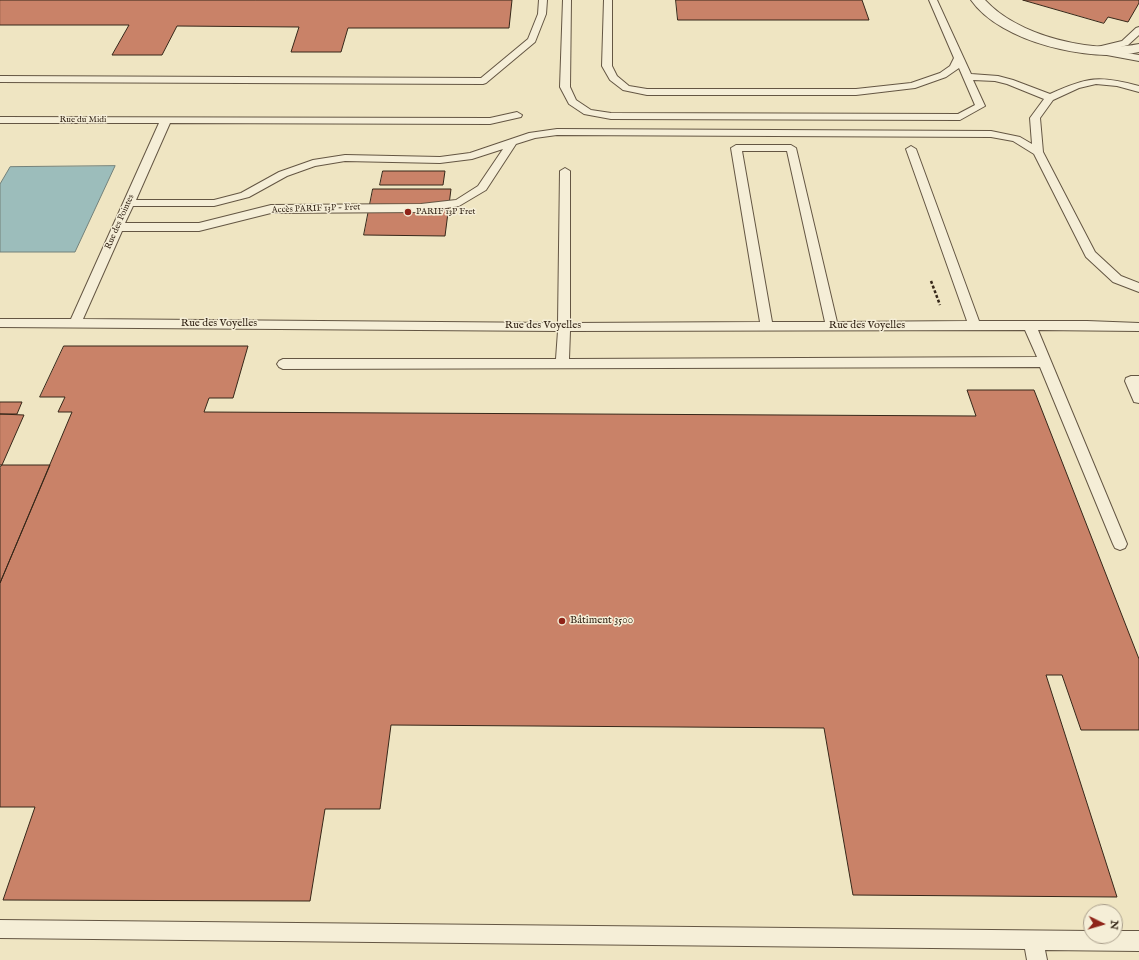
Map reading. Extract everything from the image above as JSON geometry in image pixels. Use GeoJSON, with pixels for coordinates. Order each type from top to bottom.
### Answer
{"type":"FeatureCollection","features":[{"type":"Feature","properties":{"kind":"street"},"geometry":{"type":"LineString","coordinates":[[978,0],[1000,22],[1041,40],[1096,50],[1139,48]]}},
{"type":"Feature","properties":{"kind":"lane"},"geometry":{"type":"LineString","coordinates":[[0,79],[483,81],[532,40],[542,14],[543,0]]}},
{"type":"Feature","properties":{"kind":"lane"},"geometry":{"type":"LineString","coordinates":[[567,0],[565,87],[572,102],[588,112],[610,116],[960,117],[980,106],[933,0]]}},
{"type":"Feature","properties":{"kind":"lane"},"geometry":{"type":"LineString","coordinates":[[608,0],[607,66],[613,78],[626,88],[647,92],[856,92],[912,86],[943,75],[954,68],[959,57]]}},
{"type":"Feature","properties":{"kind":"lane"},"geometry":{"type":"LineString","coordinates":[[1096,50],[1125,43],[1139,30]]}},
{"type":"Feature","properties":{"kind":"lane"},"geometry":{"type":"LineString","coordinates":[[1096,50],[1139,58]]}},
{"type":"Feature","properties":{"kind":"lane"},"geometry":{"type":"LineString","coordinates":[[968,77],[994,78],[1010,82],[1050,98]]}},
{"type":"Feature","properties":{"kind":"lane"},"geometry":{"type":"LineString","coordinates":[[1139,89],[1118,82],[1096,81],[1076,86],[1050,98],[1035,118],[1038,152],[1090,254],[1117,279],[1139,288]]}},
{"type":"Feature","properties":{"kind":"lane","name":"Rue du Midi"},"geometry":{"type":"LineString","coordinates":[[0,120],[490,121],[517,116]]}},
{"type":"Feature","properties":{"kind":"lane","name":"Rue des Pointes"},"geometry":{"type":"LineString","coordinates":[[75,323],[166,120]]}},
{"type":"Feature","properties":{"kind":"lane"},"geometry":{"type":"LineString","coordinates":[[129,202],[214,202],[245,195],[283,174],[313,162],[344,158],[440,160],[472,156],[533,135],[557,132],[991,134],[1016,139],[1038,152]]}},
{"type":"Feature","properties":{"kind":"lane","name":"Accès PARIF 13P - Fret"},"geometry":{"type":"LineString","coordinates":[[118,227],[199,227],[271,210],[295,208],[421,208],[459,203],[482,188],[512,143]]}},
{"type":"Feature","properties":{"kind":"lane"},"geometry":{"type":"LineString","coordinates":[[767,326],[736,148],[792,148],[832,326]]}},
{"type":"Feature","properties":{"kind":"lane"},"geometry":{"type":"LineString","coordinates":[[911,149],[975,326]]}},
{"type":"Feature","properties":{"kind":"lane"},"geometry":{"type":"LineString","coordinates":[[562,363],[564,327],[565,171]]}},
{"type":"Feature","properties":{"kind":"lane","name":"Rue des Voyelles"},"geometry":{"type":"LineString","coordinates":[[0,323],[564,327],[1087,325],[1139,327]]}},
{"type":"Feature","properties":{"kind":"lane"},"geometry":{"type":"LineString","coordinates":[[1030,326],[1120,544]]}},
{"type":"Feature","properties":{"kind":"lane"},"geometry":{"type":"LineString","coordinates":[[283,364],[1045,362]]}},
{"type":"Feature","properties":{"kind":"lane"},"geometry":{"type":"LineString","coordinates":[[1139,381],[1131,381],[1139,398]]}},
{"type":"Feature","properties":{"kind":"lane"},"geometry":{"type":"LineString","coordinates":[[0,929],[1139,942]]}},
{"type":"Feature","properties":{"kind":"lane"},"geometry":{"type":"LineString","coordinates":[[1032,940],[1037,960]]}},
{"type":"Feature","properties":{"kind":"water"},"geometry":{"type":"Polygon","coordinates":[[[115,166],[75,252],[0,252],[0,184],[10,167],[115,166]]]}},
{"type":"Feature","properties":{"kind":"building"},"geometry":{"type":"Polygon","coordinates":[[[0,0],[512,0],[509,28],[348,28],[341,52],[291,52],[299,27],[177,26],[162,55],[112,55],[129,25],[0,25],[0,0]]]}},
{"type":"Feature","properties":{"kind":"building"},"geometry":{"type":"Polygon","coordinates":[[[676,0],[862,0],[869,20],[678,20],[676,0]]]}},
{"type":"Feature","properties":{"kind":"building"},"geometry":{"type":"Polygon","coordinates":[[[1023,0],[1139,0],[1139,3],[1128,22],[1108,17],[1104,23],[1023,0]]]}},
{"type":"Feature","properties":{"kind":"building"},"geometry":{"type":"Polygon","coordinates":[[[383,171],[445,171],[443,185],[380,185],[383,171]]]}},
{"type":"Feature","properties":{"kind":"building","name":"PARIF 13P Fret"},"geometry":{"type":"Polygon","coordinates":[[[373,189],[451,189],[445,236],[364,235],[373,189]]]}},
{"type":"Feature","properties":{"kind":"building","name":"Bâtiment 3500"},"geometry":{"type":"Polygon","coordinates":[[[64,346],[248,346],[233,398],[209,398],[204,412],[976,416],[967,390],[1034,390],[1139,659],[1139,730],[1081,730],[1062,675],[1046,675],[1117,897],[853,895],[824,728],[391,725],[380,809],[325,809],[310,901],[3,900],[35,807],[0,807],[0,583],[72,412],[58,412],[65,397],[40,397],[64,346]]]}},
{"type":"Feature","properties":{"kind":"building"},"geometry":{"type":"Polygon","coordinates":[[[0,402],[22,402],[17,414],[0,414],[0,402]]]}},
{"type":"Feature","properties":{"kind":"building"},"geometry":{"type":"Polygon","coordinates":[[[0,414],[24,415],[2,465],[0,465],[0,414]]]}},
{"type":"Feature","properties":{"kind":"building"},"geometry":{"type":"Polygon","coordinates":[[[2,465],[50,465],[0,583],[0,468],[2,465]]]}},
{"type":"Feature","properties":{"kind":"place","name":"PARIF 13P Fret"},"geometry":{"type":"Point","coordinates":[408,212]}},
{"type":"Feature","properties":{"kind":"place","name":"Bâtiment 3500"},"geometry":{"type":"Point","coordinates":[562,621]}}]}
